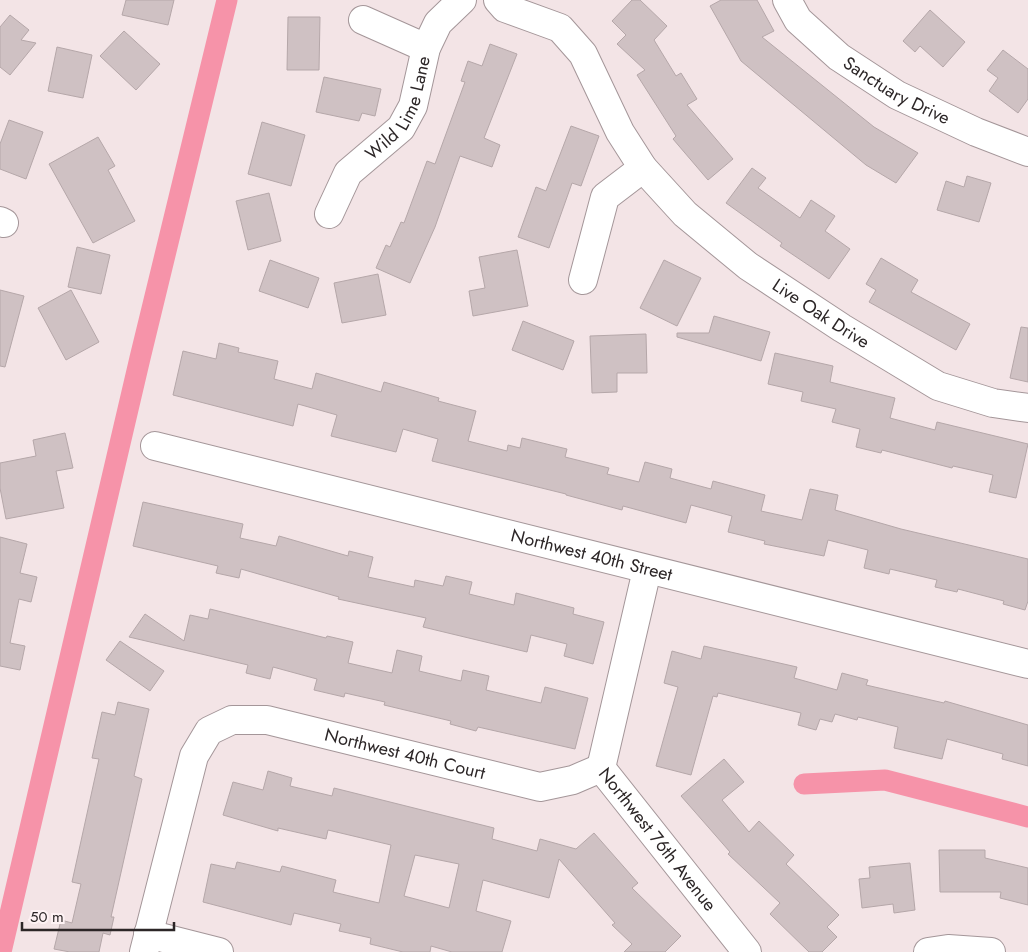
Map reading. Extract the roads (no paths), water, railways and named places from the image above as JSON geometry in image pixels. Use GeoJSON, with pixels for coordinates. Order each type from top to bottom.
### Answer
{"type":"FeatureCollection","features":[{"type":"Feature","properties":{"kind":"street","name":"Wild Lime Lane"},"geometry":{"type":"LineString","coordinates":[[329,214],[348,173],[401,128],[413,106],[426,48],[438,22],[462,0]]}},
{"type":"Feature","properties":{"kind":"street","name":"Live Oak Drive"},"geometry":{"type":"LineString","coordinates":[[498,0],[505,8],[560,28],[583,54],[620,132],[643,168],[685,214],[748,266],[842,328],[938,386],[992,403],[1028,408]]}},
{"type":"Feature","properties":{"kind":"street","name":"Sanctuary Drive"},"geometry":{"type":"LineString","coordinates":[[787,0],[798,20],[839,57],[897,95],[976,132],[1028,152]]}},
{"type":"Feature","properties":{"kind":"street"},"geometry":{"type":"LineString","coordinates":[[363,20],[426,48]]}},
{"type":"Feature","properties":{"kind":"street"},"geometry":{"type":"LineString","coordinates":[[582,280],[605,197],[643,168]]}},
{"type":"Feature","properties":{"kind":"street","name":"Northwest 40th Street"},"geometry":{"type":"LineString","coordinates":[[155,446],[1028,664]]}},
{"type":"Feature","properties":{"kind":"street","name":"Northwest 76th Avenue"},"geometry":{"type":"LineString","coordinates":[[647,570],[601,768],[747,952]]}},
{"type":"Feature","properties":{"kind":"street","name":"Northwest 40th Court"},"geometry":{"type":"LineString","coordinates":[[146,943],[194,756],[209,731],[232,720],[267,720],[540,787],[573,780],[601,768]]}},
{"type":"Feature","properties":{"kind":"street"},"geometry":{"type":"LineString","coordinates":[[146,943],[219,952]]}},
{"type":"Feature","properties":{"kind":"street"},"geometry":{"type":"LineString","coordinates":[[928,952],[948,949],[991,952]]}},
{"type":"Feature","properties":{"kind":"waterway"},"geometry":{"type":"LineString","coordinates":[[1,952],[140,358],[227,0]]}},
{"type":"Feature","properties":{"kind":"waterway"},"geometry":{"type":"LineString","coordinates":[[804,784],[885,780],[1028,817]]}}]}
